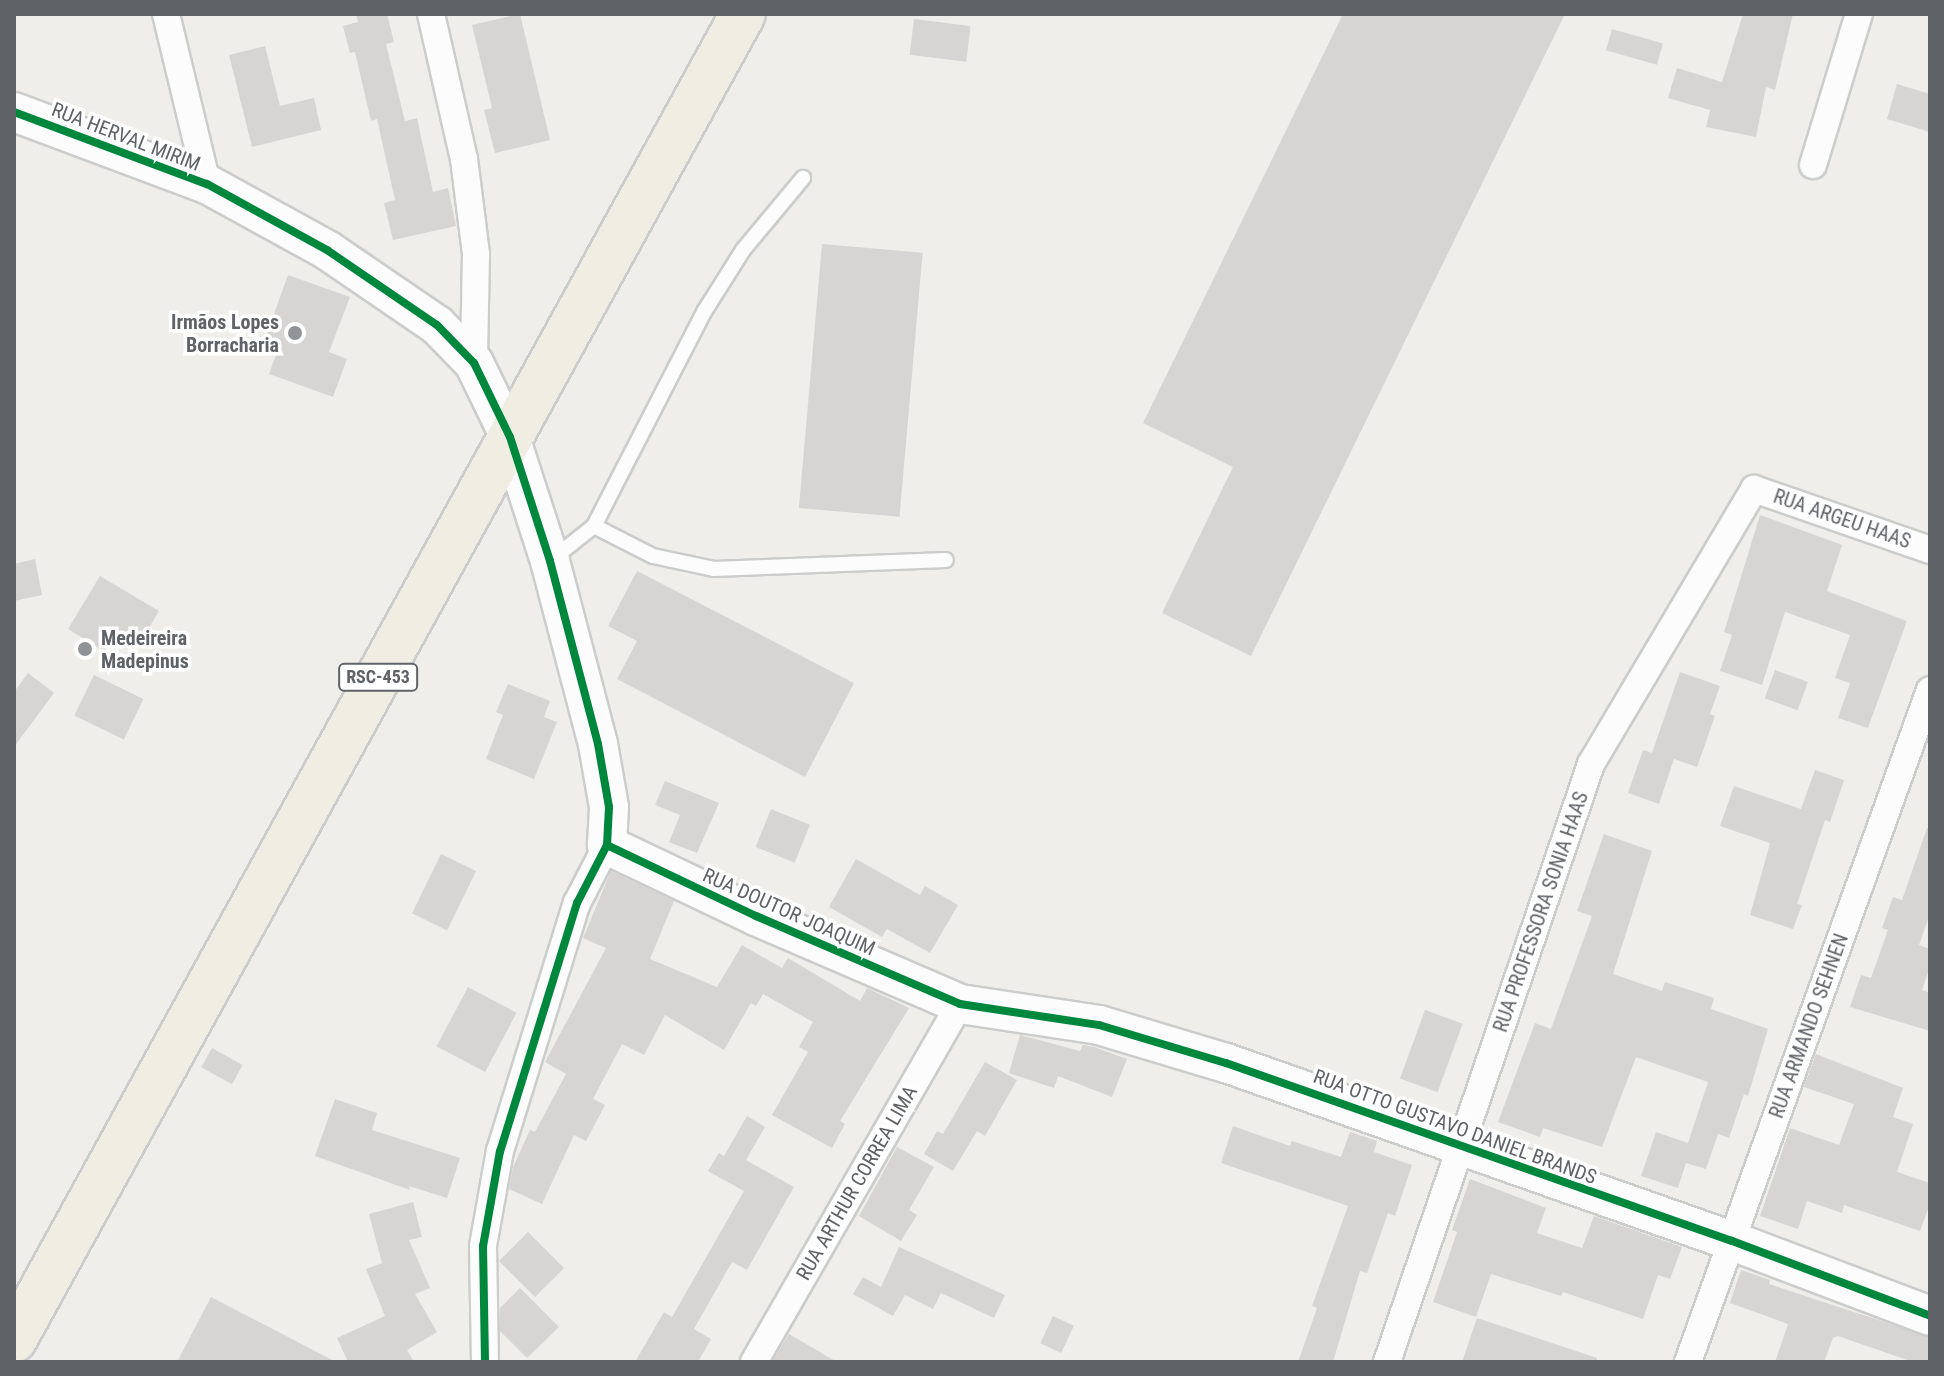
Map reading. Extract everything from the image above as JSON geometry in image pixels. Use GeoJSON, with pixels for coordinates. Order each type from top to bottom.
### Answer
{"type":"FeatureCollection","features":[{"type":"Feature","properties":{"kind":"highway","name":"RSC-453"},"geometry":{"type":"LineString","coordinates":[[14,1340],[743,14]]}},
{"type":"Feature","properties":{"kind":"street"},"geometry":{"type":"LineString","coordinates":[[166,14],[207,184]]}},
{"type":"Feature","properties":{"kind":"street"},"geometry":{"type":"LineString","coordinates":[[431,14],[464,159],[476,254],[474,363]]}},
{"type":"Feature","properties":{"kind":"street"},"geometry":{"type":"LineString","coordinates":[[1813,165],[1859,14]]}},
{"type":"Feature","properties":{"kind":"street","name":"RUA HERVAL MIRIM"},"geometry":{"type":"LineString","coordinates":[[14,112],[207,184],[327,250],[437,325],[474,363],[510,437],[550,561],[598,744],[609,807],[607,845]]}},
{"type":"Feature","properties":{"kind":"street","name":"RUA ARGEU HAAS"},"geometry":{"type":"LineString","coordinates":[[1754,489],[1930,550]]}},
{"type":"Feature","properties":{"kind":"street","name":"RUA PROFESSORA SONIA HAAS"},"geometry":{"type":"LineString","coordinates":[[1387,1362],[1591,764],[1754,489]]}},
{"type":"Feature","properties":{"kind":"street","name":"RUA ARMANDO SEHNEN"},"geometry":{"type":"LineString","coordinates":[[1688,1362],[1930,690]]}},
{"type":"Feature","properties":{"kind":"street"},"geometry":{"type":"LineString","coordinates":[[485,1362],[483,1246],[500,1151],[577,903],[607,845]]}},
{"type":"Feature","properties":{"kind":"street","name":"RUA DOUTOR JOAQUIM"},"geometry":{"type":"LineString","coordinates":[[607,845],[756,916],[960,1004]]}},
{"type":"Feature","properties":{"kind":"street","name":"RUA OTTO GUSTAVO DANIEL BRANDS"},"geometry":{"type":"LineString","coordinates":[[960,1004],[1099,1025],[1226,1063],[1732,1241],[1930,1316]]}},
{"type":"Feature","properties":{"kind":"street","name":"RUA ARTHUR CORREA LIMA"},"geometry":{"type":"LineString","coordinates":[[754,1362],[960,1004]]}},
{"type":"Feature","properties":{"kind":"lane"},"geometry":{"type":"LineString","coordinates":[[550,561],[594,526],[704,312],[743,250],[803,178]]}},
{"type":"Feature","properties":{"kind":"lane"},"geometry":{"type":"LineString","coordinates":[[594,526],[653,556],[714,569],[946,560]]}},
{"type":"Feature","properties":{"kind":"building"},"geometry":{"type":"Polygon","coordinates":[[[356,14],[387,14],[394,42],[386,44],[405,121],[417,118],[433,192],[448,188],[456,226],[393,240],[384,203],[395,200],[377,119],[371,121],[355,52],[350,53],[343,26],[358,22],[356,14]]]}},
{"type":"Feature","properties":{"kind":"building"},"geometry":{"type":"Polygon","coordinates":[[[520,14],[550,140],[495,153],[484,110],[492,108],[472,25],[520,14]]]}},
{"type":"Feature","properties":{"kind":"building"},"geometry":{"type":"Polygon","coordinates":[[[1343,14],[1565,14],[1251,656],[1162,613],[1233,467],[1143,423],[1343,14]]]}},
{"type":"Feature","properties":{"kind":"building"},"geometry":{"type":"Polygon","coordinates":[[[1743,14],[1793,14],[1775,90],[1766,87],[1756,137],[1706,127],[1710,110],[1668,98],[1677,68],[1722,82],[1743,14]]]}},
{"type":"Feature","properties":{"kind":"building"},"geometry":{"type":"Polygon","coordinates":[[[914,19],[971,26],[966,62],[910,55],[914,19]]]}},
{"type":"Feature","properties":{"kind":"building"},"geometry":{"type":"Polygon","coordinates":[[[1612,29],[1663,44],[1657,65],[1606,50],[1612,29]]]}},
{"type":"Feature","properties":{"kind":"building"},"geometry":{"type":"Polygon","coordinates":[[[265,46],[280,106],[314,98],[321,130],[252,147],[229,55],[265,46]]]}},
{"type":"Feature","properties":{"kind":"building"},"geometry":{"type":"Polygon","coordinates":[[[1897,84],[1930,94],[1930,132],[1887,119],[1897,84]]]}},
{"type":"Feature","properties":{"kind":"building"},"geometry":{"type":"Polygon","coordinates":[[[822,244],[923,253],[900,517],[799,508],[822,244]]]}},
{"type":"Feature","properties":{"kind":"building"},"geometry":{"type":"Polygon","coordinates":[[[288,275],[350,297],[329,352],[347,359],[333,397],[269,374],[281,341],[266,336],[288,275]]]}},
{"type":"Feature","properties":{"kind":"building"},"geometry":{"type":"Polygon","coordinates":[[[1760,515],[1842,545],[1827,591],[1907,621],[1868,728],[1838,718],[1850,683],[1835,678],[1850,635],[1785,612],[1762,685],[1720,671],[1732,635],[1724,632],[1760,515]]]}},
{"type":"Feature","properties":{"kind":"building"},"geometry":{"type":"Polygon","coordinates":[[[35,559],[42,595],[14,601],[14,564],[35,559]]]}},
{"type":"Feature","properties":{"kind":"building"},"geometry":{"type":"Polygon","coordinates":[[[637,571],[854,683],[805,777],[617,679],[637,641],[608,626],[637,571]]]}},
{"type":"Feature","properties":{"kind":"building"},"geometry":{"type":"Polygon","coordinates":[[[100,576],[159,611],[138,646],[118,634],[107,653],[68,629],[100,576]]]}},
{"type":"Feature","properties":{"kind":"building"},"geometry":{"type":"Polygon","coordinates":[[[1775,670],[1808,682],[1798,710],[1765,698],[1775,670]]]}},
{"type":"Feature","properties":{"kind":"building"},"geometry":{"type":"Polygon","coordinates":[[[1680,672],[1720,686],[1710,714],[1715,716],[1697,767],[1674,759],[1659,804],[1628,793],[1643,750],[1652,753],[1680,672]]]}},
{"type":"Feature","properties":{"kind":"building"},"geometry":{"type":"Polygon","coordinates":[[[28,673],[54,693],[14,747],[14,692],[28,673]]]}},
{"type":"Feature","properties":{"kind":"building"},"geometry":{"type":"Polygon","coordinates":[[[94,675],[143,699],[124,740],[74,715],[94,675]]]}},
{"type":"Feature","properties":{"kind":"building"},"geometry":{"type":"Polygon","coordinates":[[[508,684],[550,701],[544,717],[557,722],[534,779],[486,759],[503,715],[496,712],[508,684]]]}},
{"type":"Feature","properties":{"kind":"building"},"geometry":{"type":"Polygon","coordinates":[[[1815,770],[1844,780],[1830,822],[1825,820],[1797,904],[1802,905],[1793,929],[1750,915],[1770,843],[1720,826],[1734,786],[1801,809],[1815,770]]]}},
{"type":"Feature","properties":{"kind":"building"},"geometry":{"type":"Polygon","coordinates":[[[665,781],[719,803],[697,853],[669,842],[680,815],[655,805],[665,781]]]}},
{"type":"Feature","properties":{"kind":"building"},"geometry":{"type":"Polygon","coordinates":[[[771,809],[810,825],[795,863],[756,847],[771,809]]]}},
{"type":"Feature","properties":{"kind":"building"},"geometry":{"type":"Polygon","coordinates":[[[1927,828],[1930,829],[1930,914],[1919,945],[1930,949],[1930,967],[1922,990],[1930,993],[1930,1031],[1850,1007],[1861,975],[1871,978],[1888,930],[1882,928],[1893,897],[1902,900],[1927,828]]]}},
{"type":"Feature","properties":{"kind":"building"},"geometry":{"type":"Polygon","coordinates":[[[1604,834],[1652,851],[1613,974],[1662,991],[1665,982],[1714,998],[1711,1009],[1768,1029],[1748,1096],[1744,1094],[1729,1138],[1718,1134],[1706,1169],[1686,1163],[1678,1188],[1641,1176],[1656,1132],[1688,1143],[1708,1082],[1636,1057],[1602,1147],[1543,1128],[1540,1137],[1498,1122],[1535,1023],[1551,1029],[1592,916],[1577,911],[1604,834]]]}},
{"type":"Feature","properties":{"kind":"building"},"geometry":{"type":"Polygon","coordinates":[[[441,854],[476,871],[447,930],[412,913],[441,854]]]}},
{"type":"Feature","properties":{"kind":"building"},"geometry":{"type":"Polygon","coordinates":[[[856,859],[920,895],[925,886],[958,905],[930,953],[887,929],[882,937],[829,907],[856,859]]]}},
{"type":"Feature","properties":{"kind":"building"},"geometry":{"type":"Polygon","coordinates":[[[611,871],[674,901],[650,959],[717,987],[742,945],[782,968],[788,958],[860,1001],[867,988],[909,1008],[840,1121],[845,1124],[832,1148],[772,1115],[808,1052],[799,1047],[813,1022],[763,994],[756,1006],[751,1003],[724,1050],[665,1015],[644,1055],[622,1044],[593,1099],[605,1105],[586,1141],[574,1135],[542,1204],[509,1189],[513,1167],[530,1130],[535,1132],[566,1074],[545,1062],[606,948],[583,938],[611,871]]]}},
{"type":"Feature","properties":{"kind":"building"},"geometry":{"type":"Polygon","coordinates":[[[468,987],[517,1013],[485,1072],[437,1046],[468,987]]]}},
{"type":"Feature","properties":{"kind":"building"},"geometry":{"type":"Polygon","coordinates":[[[1425,1010],[1463,1024],[1438,1092],[1400,1079],[1425,1010]]]}},
{"type":"Feature","properties":{"kind":"building"},"geometry":{"type":"Polygon","coordinates":[[[1020,1035],[1080,1051],[1083,1045],[1094,1047],[1127,1059],[1112,1097],[1058,1076],[1054,1088],[1009,1073],[1020,1035]]]}},
{"type":"Feature","properties":{"kind":"building"},"geometry":{"type":"Polygon","coordinates":[[[212,1048],[243,1065],[232,1084],[201,1067],[212,1048]]]}},
{"type":"Feature","properties":{"kind":"building"},"geometry":{"type":"Polygon","coordinates":[[[1816,1054],[1903,1088],[1893,1117],[1913,1124],[1897,1172],[1930,1183],[1930,1204],[1920,1231],[1844,1205],[1842,1213],[1807,1201],[1798,1229],[1760,1216],[1790,1128],[1839,1145],[1854,1104],[1804,1087],[1816,1054]]]}},
{"type":"Feature","properties":{"kind":"building"},"geometry":{"type":"Polygon","coordinates":[[[985,1062],[1017,1080],[985,1136],[977,1131],[953,1171],[924,1154],[937,1131],[943,1134],[985,1062]]]}},
{"type":"Feature","properties":{"kind":"building"},"geometry":{"type":"Polygon","coordinates":[[[335,1099],[377,1113],[372,1130],[460,1158],[447,1198],[409,1186],[410,1190],[315,1156],[335,1099]]]}},
{"type":"Feature","properties":{"kind":"building"},"geometry":{"type":"Polygon","coordinates":[[[747,1116],[765,1127],[746,1160],[794,1187],[747,1270],[732,1262],[694,1329],[711,1339],[698,1362],[635,1362],[664,1312],[672,1317],[744,1191],[708,1171],[719,1153],[724,1156],[747,1116]]]}},
{"type":"Feature","properties":{"kind":"building"},"geometry":{"type":"Polygon","coordinates":[[[1233,1126],[1290,1146],[1292,1141],[1341,1157],[1350,1132],[1377,1141],[1374,1152],[1412,1165],[1395,1216],[1388,1213],[1367,1273],[1360,1271],[1333,1362],[1298,1362],[1317,1308],[1312,1306],[1348,1206],[1221,1163],[1233,1126]]]}},
{"type":"Feature","properties":{"kind":"building"},"geometry":{"type":"Polygon","coordinates":[[[897,1147],[934,1167],[909,1210],[917,1215],[901,1241],[859,1216],[897,1147]]]}},
{"type":"Feature","properties":{"kind":"building"},"geometry":{"type":"Polygon","coordinates":[[[1470,1179],[1546,1208],[1537,1233],[1582,1248],[1594,1216],[1682,1247],[1670,1279],[1658,1275],[1643,1319],[1563,1292],[1561,1296],[1491,1274],[1476,1317],[1433,1302],[1457,1232],[1452,1230],[1470,1179]]]}},
{"type":"Feature","properties":{"kind":"building"},"geometry":{"type":"Polygon","coordinates":[[[413,1202],[422,1237],[409,1240],[430,1288],[415,1294],[437,1332],[407,1350],[414,1362],[348,1362],[337,1338],[385,1316],[366,1269],[382,1263],[369,1214],[413,1202]]]}},
{"type":"Feature","properties":{"kind":"building"},"geometry":{"type":"Polygon","coordinates":[[[528,1232],[564,1268],[535,1297],[499,1261],[528,1232]]]}},
{"type":"Feature","properties":{"kind":"building"},"geometry":{"type":"Polygon","coordinates":[[[899,1247],[1005,1295],[994,1318],[941,1293],[933,1309],[905,1295],[893,1316],[853,1294],[863,1277],[881,1287],[899,1247]]]}},
{"type":"Feature","properties":{"kind":"building"},"geometry":{"type":"Polygon","coordinates":[[[1741,1270],[1770,1280],[1769,1284],[1930,1337],[1930,1362],[1913,1362],[1838,1336],[1833,1338],[1824,1362],[1775,1362],[1788,1324],[1730,1303],[1741,1270]]]}},
{"type":"Feature","properties":{"kind":"building"},"geometry":{"type":"Polygon","coordinates":[[[520,1288],[559,1327],[527,1358],[500,1331],[500,1308],[520,1288]]]}},
{"type":"Feature","properties":{"kind":"building"},"geometry":{"type":"Polygon","coordinates":[[[211,1297],[336,1362],[177,1362],[211,1297]]]}},
{"type":"Feature","properties":{"kind":"building"},"geometry":{"type":"Polygon","coordinates":[[[1053,1316],[1074,1326],[1061,1353],[1040,1343],[1053,1316]]]}},
{"type":"Feature","properties":{"kind":"building"},"geometry":{"type":"Polygon","coordinates":[[[1477,1318],[1597,1358],[1596,1362],[1462,1362],[1477,1318]]]}},
{"type":"Feature","properties":{"kind":"building"},"geometry":{"type":"Polygon","coordinates":[[[789,1334],[837,1362],[772,1362],[789,1334]]]}},
{"type":"Feature","properties":{"kind":"cycle path"},"geometry":{"type":"LineString","coordinates":[[14,112],[207,184],[327,250],[437,325],[474,363],[510,437],[550,561],[598,744],[609,807],[607,845],[577,903],[500,1151],[483,1246],[485,1362]]}},
{"type":"Feature","properties":{"kind":"cycle path"},"geometry":{"type":"LineString","coordinates":[[607,845],[756,916],[960,1004],[1099,1025],[1226,1063],[1732,1241],[1930,1316]]}},
{"type":"Feature","properties":{"kind":"place","name":"Irmãos Lopes Borracharia"},"geometry":{"type":"Point","coordinates":[295,333]}},
{"type":"Feature","properties":{"kind":"place","name":"Medeireira Madepinus"},"geometry":{"type":"Point","coordinates":[85,649]}}]}
